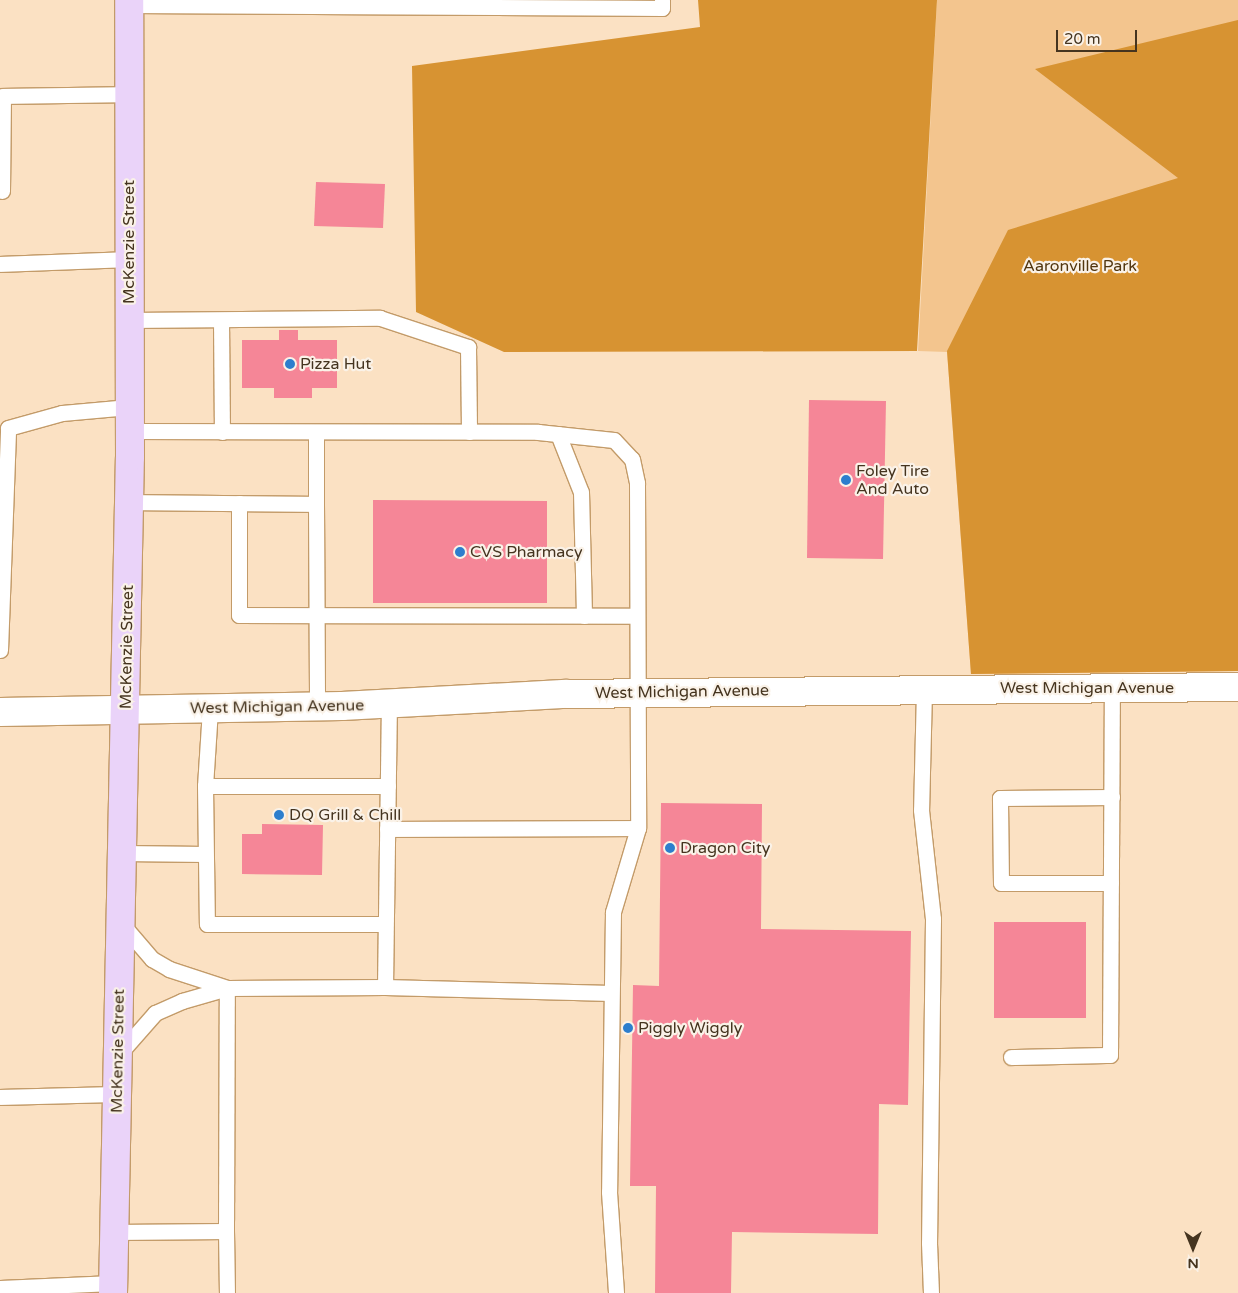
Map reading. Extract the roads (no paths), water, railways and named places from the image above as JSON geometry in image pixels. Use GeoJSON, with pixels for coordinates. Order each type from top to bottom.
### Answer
{"type":"FeatureCollection","features":[{"type":"Feature","properties":{"kind":"main road","name":"McKenzie Street"},"geometry":{"type":"LineString","coordinates":[[113,1288],[129,502],[129,3]]}},
{"type":"Feature","properties":{"kind":"street","name":"West Michigan Avenue"},"geometry":{"type":"LineString","coordinates":[[0,712],[317,707],[637,692],[1238,687]]}},
{"type":"Feature","properties":{"kind":"lane"},"geometry":{"type":"LineString","coordinates":[[129,3],[424,3],[662,8],[662,0]]}},
{"type":"Feature","properties":{"kind":"lane"},"geometry":{"type":"LineString","coordinates":[[2,191],[1,94],[129,94]]}},
{"type":"Feature","properties":{"kind":"lane"},"geometry":{"type":"LineString","coordinates":[[0,264],[129,259]]}},
{"type":"Feature","properties":{"kind":"lane"},"geometry":{"type":"LineString","coordinates":[[129,320],[380,318],[468,347],[469,432]]}},
{"type":"Feature","properties":{"kind":"lane"},"geometry":{"type":"LineString","coordinates":[[221,320],[222,432]]}},
{"type":"Feature","properties":{"kind":"lane"},"geometry":{"type":"LineString","coordinates":[[0,641],[4,428],[62,413],[130,419],[222,432],[538,432],[614,440],[632,460],[637,482],[638,828],[613,912],[609,1192],[616,1293]]}},
{"type":"Feature","properties":{"kind":"lane"},"geometry":{"type":"LineString","coordinates":[[316,433],[317,707]]}},
{"type":"Feature","properties":{"kind":"lane"},"geometry":{"type":"LineString","coordinates":[[558,434],[581,492],[584,616]]}},
{"type":"Feature","properties":{"kind":"lane"},"geometry":{"type":"LineString","coordinates":[[129,502],[316,504]]}},
{"type":"Feature","properties":{"kind":"lane"},"geometry":{"type":"LineString","coordinates":[[239,503],[239,615],[637,616]]}},
{"type":"Feature","properties":{"kind":"lane"},"geometry":{"type":"LineString","coordinates":[[1011,1057],[1110,1055],[1112,688]]}},
{"type":"Feature","properties":{"kind":"lane"},"geometry":{"type":"LineString","coordinates":[[924,690],[921,810],[933,918],[929,1243],[931,1293]]}},
{"type":"Feature","properties":{"kind":"lane"},"geometry":{"type":"LineString","coordinates":[[386,987],[385,924],[389,704]]}},
{"type":"Feature","properties":{"kind":"lane"},"geometry":{"type":"LineString","coordinates":[[210,709],[205,854],[207,924],[385,924]]}},
{"type":"Feature","properties":{"kind":"lane"},"geometry":{"type":"LineString","coordinates":[[206,786],[388,786]]}},
{"type":"Feature","properties":{"kind":"lane"},"geometry":{"type":"LineString","coordinates":[[1111,883],[1001,883],[1000,798],[1112,797]]}},
{"type":"Feature","properties":{"kind":"lane"},"geometry":{"type":"LineString","coordinates":[[387,829],[638,828]]}},
{"type":"Feature","properties":{"kind":"lane"},"geometry":{"type":"LineString","coordinates":[[123,853],[205,854]]}},
{"type":"Feature","properties":{"kind":"lane"},"geometry":{"type":"LineString","coordinates":[[121,923],[152,959],[169,969],[228,988]]}},
{"type":"Feature","properties":{"kind":"lane"},"geometry":{"type":"LineString","coordinates":[[118,1055],[155,1013],[182,1001],[228,988],[386,987],[611,993]]}},
{"type":"Feature","properties":{"kind":"lane"},"geometry":{"type":"LineString","coordinates":[[227,1293],[228,988]]}},
{"type":"Feature","properties":{"kind":"lane"},"geometry":{"type":"LineString","coordinates":[[0,1097],[117,1094]]}},
{"type":"Feature","properties":{"kind":"lane"},"geometry":{"type":"LineString","coordinates":[[114,1232],[226,1232]]}},
{"type":"Feature","properties":{"kind":"lane"},"geometry":{"type":"LineString","coordinates":[[0,1288],[18,1290],[113,1288]]}},
{"type":"Feature","properties":{"kind":"place","name":"Pizza Hut"},"geometry":{"type":"Point","coordinates":[290,364]}},
{"type":"Feature","properties":{"kind":"place","name":"Foley Tire And Auto"},"geometry":{"type":"Point","coordinates":[846,480]}},
{"type":"Feature","properties":{"kind":"place","name":"CVS Pharmacy"},"geometry":{"type":"Point","coordinates":[460,552]}},
{"type":"Feature","properties":{"kind":"place","name":"DQ Grill & Chill"},"geometry":{"type":"Point","coordinates":[279,815]}},
{"type":"Feature","properties":{"kind":"place","name":"Dragon City"},"geometry":{"type":"Point","coordinates":[670,848]}},
{"type":"Feature","properties":{"kind":"place","name":"Piggly Wiggly"},"geometry":{"type":"Point","coordinates":[628,1028]}},
{"type":"Feature","properties":{"kind":"park label","name":"Aaronville Park"},"geometry":{"type":"Point","coordinates":[1080,266]}}]}
